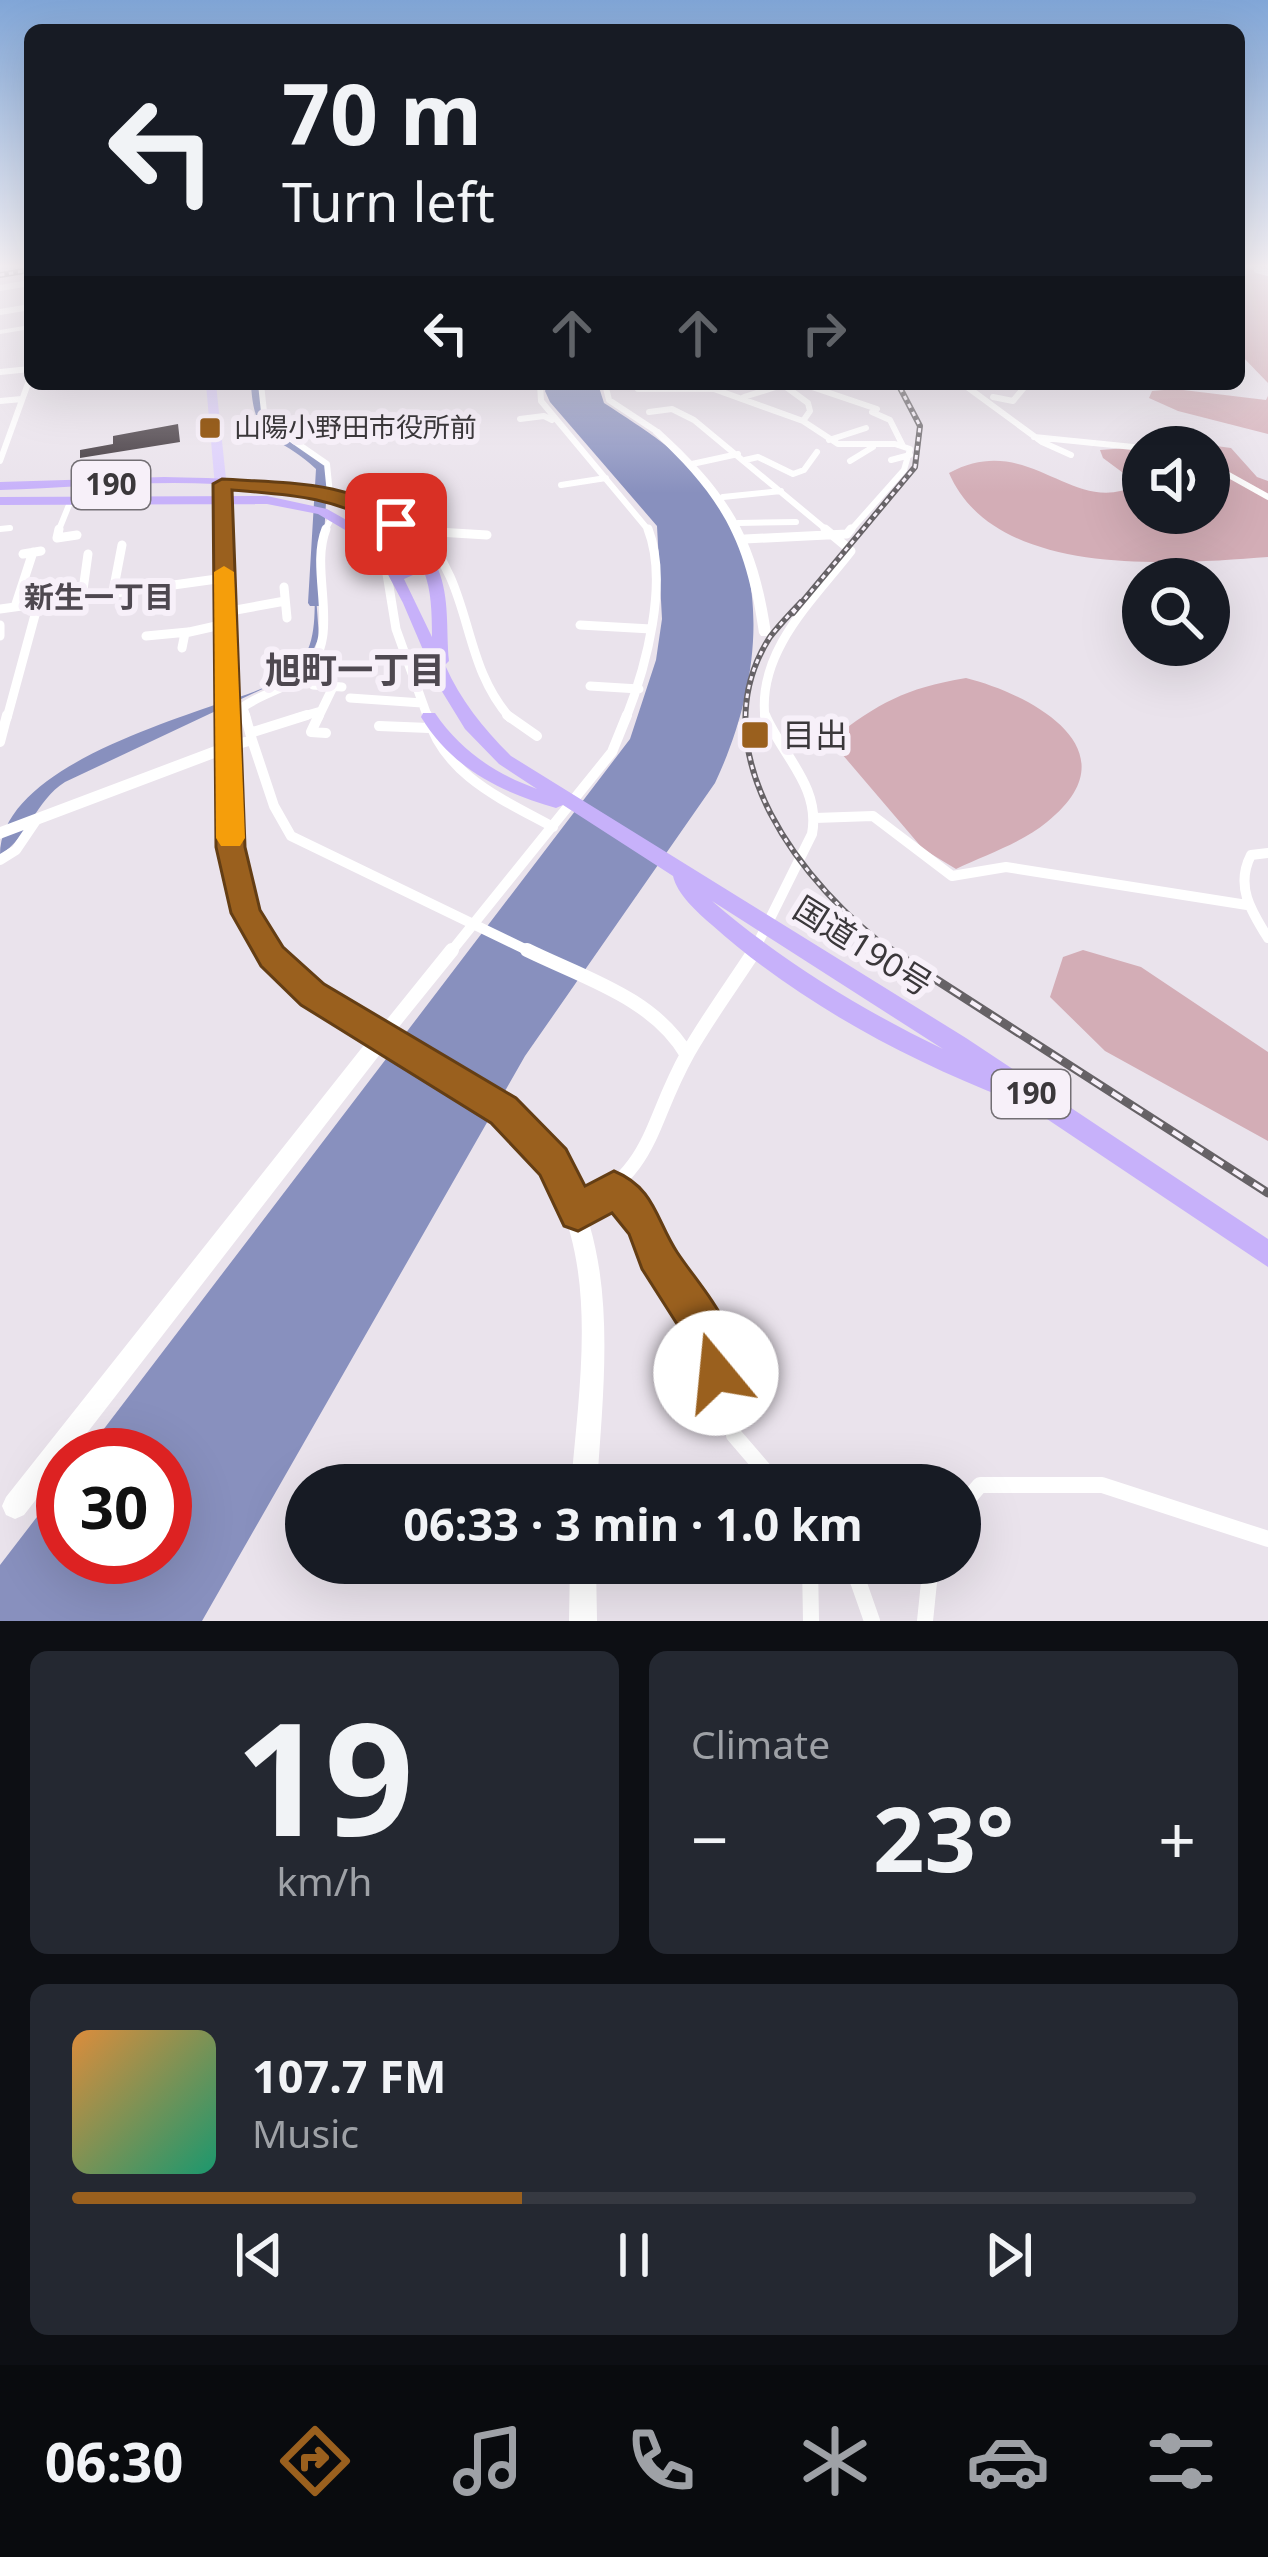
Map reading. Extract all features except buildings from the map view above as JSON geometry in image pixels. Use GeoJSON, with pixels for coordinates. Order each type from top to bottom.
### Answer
{"type":"FeatureCollection","features":[{"type":"Feature","properties":{"kind":"highway","name":"国道190号"},"geometry":{"type":"LineString","coordinates":[[0,486],[222,491],[325,504],[396,524],[426,556],[440,598],[442,678]]}},
{"type":"Feature","properties":{"kind":"highway","name":"国道190号"},"geometry":{"type":"LineString","coordinates":[[0,500],[222,491]]}},
{"type":"Feature","properties":{"kind":"highway"},"geometry":{"type":"LineString","coordinates":[[224,518],[259,502],[325,504]]}},
{"type":"Feature","properties":{"kind":"highway","name":"国道190号"},"geometry":{"type":"LineString","coordinates":[[325,504],[384,552],[442,678],[465,720],[490,748],[567,802],[1035,1096],[1268,1254]]}},
{"type":"Feature","properties":{"kind":"highway"},"geometry":{"type":"LineString","coordinates":[[427,716],[451,748],[475,766],[534,794],[567,802]]}},
{"type":"Feature","properties":{"kind":"highway"},"geometry":{"type":"LineString","coordinates":[[676,868],[684,884],[718,919],[756,949],[894,1036],[990,1082],[1035,1096]]}},
{"type":"Feature","properties":{"kind":"main road"},"geometry":{"type":"LineString","coordinates":[[212,390],[224,518],[230,847],[246,913],[284,970],[312,995],[503,1110],[553,1162],[578,1212],[589,1258],[594,1324],[585,1464]]}},
{"type":"Feature","properties":{"kind":"main road"},"geometry":{"type":"LineString","coordinates":[[656,431],[722,497],[738,523],[765,633]]}},
{"type":"Feature","properties":{"kind":"main road"},"geometry":{"type":"LineString","coordinates":[[1,833],[228,747]]}},
{"type":"Feature","properties":{"kind":"main road"},"geometry":{"type":"LineString","coordinates":[[8,1515],[386,1041]]}},
{"type":"Feature","properties":{"kind":"main road"},"geometry":{"type":"LineString","coordinates":[[583,1584],[584,1621]]}},
{"type":"Feature","properties":{"kind":"street"},"geometry":{"type":"LineString","coordinates":[[9,382],[14,371]]}},
{"type":"Feature","properties":{"kind":"street"},"geometry":{"type":"LineString","coordinates":[[0,372],[24,373]]}},
{"type":"Feature","properties":{"kind":"street"},"geometry":{"type":"LineString","coordinates":[[0,461],[25,390]]}},
{"type":"Feature","properties":{"kind":"street"},"geometry":{"type":"LineString","coordinates":[[262,390],[265,422],[327,464],[320,649],[302,675],[243,707],[274,806],[291,836],[650,1010],[671,1027],[687,1055]]}},
{"type":"Feature","properties":{"kind":"street"},"geometry":{"type":"LineString","coordinates":[[386,1041],[479,928],[612,752],[639,689],[651,629],[651,532],[541,401],[540,390]]}},
{"type":"Feature","properties":{"kind":"street"},"geometry":{"type":"LineString","coordinates":[[606,390],[608,400],[656,431]]}},
{"type":"Feature","properties":{"kind":"street"},"geometry":{"type":"LineString","coordinates":[[639,390],[656,431]]}},
{"type":"Feature","properties":{"kind":"street"},"geometry":{"type":"LineString","coordinates":[[716,390],[725,392]]}},
{"type":"Feature","properties":{"kind":"street"},"geometry":{"type":"LineString","coordinates":[[719,390],[803,421],[829,440],[903,446]]}},
{"type":"Feature","properties":{"kind":"street"},"geometry":{"type":"LineString","coordinates":[[741,398],[764,390]]}},
{"type":"Feature","properties":{"kind":"street"},"geometry":{"type":"LineString","coordinates":[[792,390],[810,407],[803,421]]}},
{"type":"Feature","properties":{"kind":"street"},"geometry":{"type":"LineString","coordinates":[[796,392],[802,390]]}},
{"type":"Feature","properties":{"kind":"street"},"geometry":{"type":"LineString","coordinates":[[825,390],[890,420],[910,454]]}},
{"type":"Feature","properties":{"kind":"street"},"geometry":{"type":"LineString","coordinates":[[975,390],[1017,419],[1044,446],[1071,455]]}},
{"type":"Feature","properties":{"kind":"street"},"geometry":{"type":"LineString","coordinates":[[978,390],[1001,402],[1016,399],[1023,390]]}},
{"type":"Feature","properties":{"kind":"street"},"geometry":{"type":"LineString","coordinates":[[0,401],[22,399]]}},
{"type":"Feature","properties":{"kind":"street"},"geometry":{"type":"LineString","coordinates":[[858,404],[877,409]]}},
{"type":"Feature","properties":{"kind":"street"},"geometry":{"type":"LineString","coordinates":[[578,1212],[614,1190],[636,1167],[687,1055],[756,949],[812,834],[815,818],[802,774],[762,711],[775,650],[849,550],[742,457],[672,409],[649,412]]}},
{"type":"Feature","properties":{"kind":"street"},"geometry":{"type":"LineString","coordinates":[[520,419],[547,417],[560,424]]}},
{"type":"Feature","properties":{"kind":"street"},"geometry":{"type":"LineString","coordinates":[[0,427],[13,425]]}},
{"type":"Feature","properties":{"kind":"street"},"geometry":{"type":"LineString","coordinates":[[829,440],[866,428]]}},
{"type":"Feature","properties":{"kind":"street"},"geometry":{"type":"LineString","coordinates":[[1073,439],[1112,436]]}},
{"type":"Feature","properties":{"kind":"street"},"geometry":{"type":"LineString","coordinates":[[1034,437],[1122,445]]}},
{"type":"Feature","properties":{"kind":"street"},"geometry":{"type":"LineString","coordinates":[[864,446],[851,456],[878,444]]}},
{"type":"Feature","properties":{"kind":"street"},"geometry":{"type":"LineString","coordinates":[[692,464],[758,457],[794,474],[817,452]]}},
{"type":"Feature","properties":{"kind":"street"},"geometry":{"type":"LineString","coordinates":[[891,460],[910,454]]}},
{"type":"Feature","properties":{"kind":"street"},"geometry":{"type":"LineString","coordinates":[[745,538],[837,537],[860,523],[904,470],[910,454]]}},
{"type":"Feature","properties":{"kind":"street"},"geometry":{"type":"LineString","coordinates":[[797,459],[808,462]]}},
{"type":"Feature","properties":{"kind":"street"},"geometry":{"type":"LineString","coordinates":[[1230,476],[1268,497]]}},
{"type":"Feature","properties":{"kind":"street"},"geometry":{"type":"LineString","coordinates":[[561,484],[606,478]]}},
{"type":"Feature","properties":{"kind":"street"},"geometry":{"type":"LineString","coordinates":[[722,497],[781,490]]}},
{"type":"Feature","properties":{"kind":"street"},"geometry":{"type":"LineString","coordinates":[[325,504],[350,495],[387,508],[421,531],[441,556],[457,589],[478,668],[513,720],[526,734],[537,736]]}},
{"type":"Feature","properties":{"kind":"street"},"geometry":{"type":"LineString","coordinates":[[71,500],[57,538],[77,535]]}},
{"type":"Feature","properties":{"kind":"street"},"geometry":{"type":"LineString","coordinates":[[325,504],[382,564],[396,629],[446,756],[470,781],[554,827]]}},
{"type":"Feature","properties":{"kind":"street"},"geometry":{"type":"LineString","coordinates":[[738,523],[796,522]]}},
{"type":"Feature","properties":{"kind":"street"},"geometry":{"type":"LineString","coordinates":[[421,531],[487,535]]}},
{"type":"Feature","properties":{"kind":"street"},"geometry":{"type":"LineString","coordinates":[[113,592],[121,549],[138,551]]}},
{"type":"Feature","properties":{"kind":"street"},"geometry":{"type":"LineString","coordinates":[[15,607],[32,552]]}},
{"type":"Feature","properties":{"kind":"street"},"geometry":{"type":"LineString","coordinates":[[82,598],[88,554]]}},
{"type":"Feature","properties":{"kind":"street"},"geometry":{"type":"LineString","coordinates":[[0,609],[224,578]]}},
{"type":"Feature","properties":{"kind":"street"},"geometry":{"type":"LineString","coordinates":[[284,587],[286,618]]}},
{"type":"Feature","properties":{"kind":"street"},"geometry":{"type":"LineString","coordinates":[[146,636],[188,632],[285,601]]}},
{"type":"Feature","properties":{"kind":"street"},"geometry":{"type":"LineString","coordinates":[[0,742],[38,604]]}},
{"type":"Feature","properties":{"kind":"street"},"geometry":{"type":"LineString","coordinates":[[0,625],[0,636]]}},
{"type":"Feature","properties":{"kind":"street"},"geometry":{"type":"LineString","coordinates":[[580,625],[651,629]]}},
{"type":"Feature","properties":{"kind":"street"},"geometry":{"type":"LineString","coordinates":[[182,648],[188,632]]}},
{"type":"Feature","properties":{"kind":"street"},"geometry":{"type":"LineString","coordinates":[[765,633],[775,650]]}},
{"type":"Feature","properties":{"kind":"street"},"geometry":{"type":"LineString","coordinates":[[313,685],[337,687],[310,732],[326,733]]}},
{"type":"Feature","properties":{"kind":"street"},"geometry":{"type":"LineString","coordinates":[[590,686],[639,689]]}},
{"type":"Feature","properties":{"kind":"street"},"geometry":{"type":"LineString","coordinates":[[350,698],[427,716]]}},
{"type":"Feature","properties":{"kind":"street"},"geometry":{"type":"LineString","coordinates":[[228,747],[321,711]]}},
{"type":"Feature","properties":{"kind":"street"},"geometry":{"type":"LineString","coordinates":[[379,725],[427,716]]}},
{"type":"Feature","properties":{"kind":"street"},"geometry":{"type":"LineString","coordinates":[[815,818],[873,816],[952,876],[1006,867],[1247,905]]}},
{"type":"Feature","properties":{"kind":"street"},"geometry":{"type":"LineString","coordinates":[[0,860],[16,850],[34,820]]}},
{"type":"Feature","properties":{"kind":"street"},"geometry":{"type":"LineString","coordinates":[[1268,853],[1251,855],[1243,868],[1247,905],[1268,938]]}},
{"type":"Feature","properties":{"kind":"street"},"geometry":{"type":"LineString","coordinates":[[614,1190],[640,1214],[656,1256],[711,1340],[734,1435],[758,1464]]}},
{"type":"Feature","properties":{"kind":"street"},"geometry":{"type":"LineString","coordinates":[[981,1484],[1102,1485],[1268,1538]]}},
{"type":"Feature","properties":{"kind":"street"},"geometry":{"type":"LineString","coordinates":[[810,1584],[811,1621]]}},
{"type":"Feature","properties":{"kind":"street"},"geometry":{"type":"LineString","coordinates":[[859,1584],[872,1621]]}},
{"type":"Feature","properties":{"kind":"street"},"geometry":{"type":"LineString","coordinates":[[925,1621],[929,1584]]}},
{"type":"Feature","properties":{"kind":"shaded area"},"geometry":{"type":"Polygon","coordinates":[[[1245,342],[1268,342],[1268,383],[1245,359],[1245,342]]]}},
{"type":"Feature","properties":{"kind":"shaded area"},"geometry":{"type":"Polygon","coordinates":[[[1152,391],[1266,400],[1268,396],[1268,434],[1178,411],[1149,398],[1152,391]]]}},
{"type":"Feature","properties":{"kind":"shaded area"},"geometry":{"type":"Polygon","coordinates":[[[1122,448],[1122,472],[1100,450],[1122,448]]]}},
{"type":"Feature","properties":{"kind":"shaded area"},"geometry":{"type":"Polygon","coordinates":[[[1231,448],[1257,477],[1268,481],[1268,557],[1122,561],[1045,548],[1005,532],[972,508],[949,473],[978,462],[1004,461],[1092,491],[1122,490],[1122,534],[1230,534],[1231,448]]]}},
{"type":"Feature","properties":{"kind":"shaded area"},"geometry":{"type":"Polygon","coordinates":[[[966,678],[1045,712],[1078,750],[1081,772],[1072,796],[1047,822],[956,869],[923,849],[830,740],[894,699],[966,678]]]}},
{"type":"Feature","properties":{"kind":"shaded area"},"geometry":{"type":"Polygon","coordinates":[[[1083,950],[1141,967],[1268,1052],[1268,1141],[1105,1051],[1050,997],[1063,957],[1083,950]]]}},
{"type":"Feature","properties":{"kind":"water"},"geometry":{"type":"Polygon","coordinates":[[[545,390],[600,390],[604,403],[662,442],[701,477],[732,524],[752,597],[753,636],[741,712],[715,783],[525,1056],[292,1464],[285,1464],[285,1476],[202,1621],[0,1621],[0,1565],[36,1518],[36,1584],[192,1584],[192,1428],[105,1428],[630,739],[656,660],[662,619],[657,526],[550,402],[545,390]]]}},
{"type":"Feature","properties":{"kind":"water"},"geometry":{"type":"Polygon","coordinates":[[[315,582],[319,637],[305,669],[65,782],[0,855],[7,826],[25,800],[52,778],[120,741],[262,689],[292,671],[310,645],[315,582]]]}},
{"type":"Feature","properties":{"kind":"waterway"},"geometry":{"type":"LineString","coordinates":[[256,390],[267,429],[322,468],[315,603]]}},
{"type":"Feature","properties":{"kind":"railway"},"geometry":{"type":"LineString","coordinates":[[793,613],[915,467],[920,426],[901,390]]}},
{"type":"Feature","properties":{"kind":"railway"},"geometry":{"type":"LineString","coordinates":[[801,602],[770,637],[750,681],[746,726],[753,770],[796,854],[826,892],[892,951]]}},
{"type":"Feature","properties":{"kind":"railway"},"geometry":{"type":"LineString","coordinates":[[892,951],[1268,1193]]}},
{"type":"Feature","properties":{"kind":"slow traffic"},"geometry":{"type":"LineString","coordinates":[[224,572],[231,838]]}},
{"type":"Feature","properties":{"kind":"place","name":"山陽小野田市役所前"},"geometry":{"type":"Point","coordinates":[210,428]}},
{"type":"Feature","properties":{"kind":"place","name":"目出"},"geometry":{"type":"Point","coordinates":[755,735]}},
{"type":"Feature","properties":{"kind":"district","name":"新生一丁目"},"geometry":{"type":"Point","coordinates":[99,598]}},
{"type":"Feature","properties":{"kind":"district","name":"旭町一丁目"},"geometry":{"type":"Point","coordinates":[355,670]}},
{"type":"Feature","properties":{"kind":"route"},"geometry":{"type":"LineString","coordinates":[[396,524],[354,501],[316,491],[222,484],[230,847],[237,890],[257,934],[284,970],[312,995],[503,1110],[553,1162],[578,1212],[614,1190],[633,1206],[646,1224],[656,1256],[711,1340],[716,1373]]}}]}
